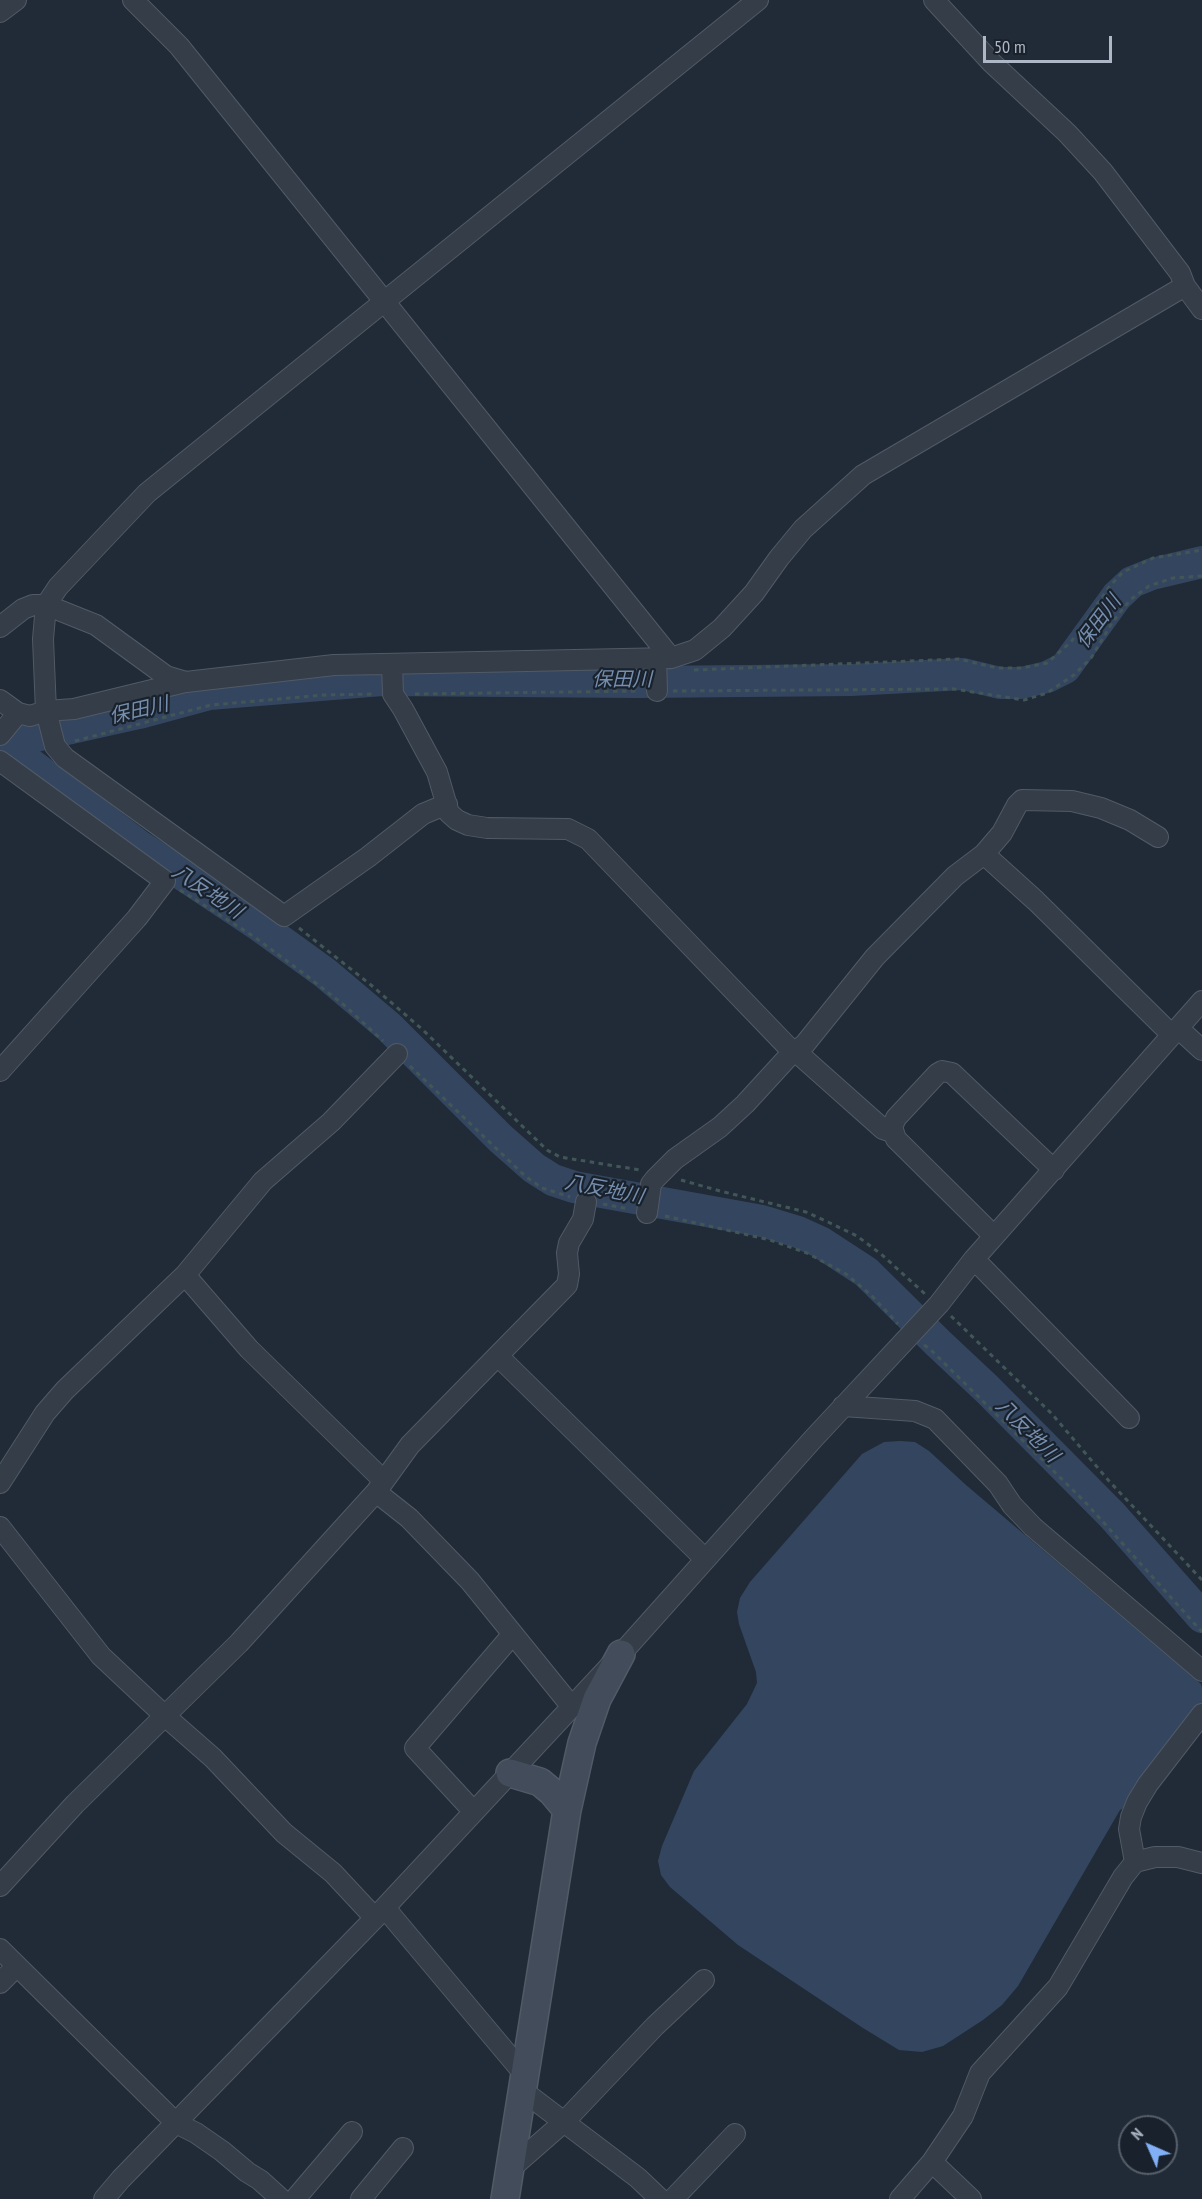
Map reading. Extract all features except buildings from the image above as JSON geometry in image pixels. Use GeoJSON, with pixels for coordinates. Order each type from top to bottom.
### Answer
{"type":"FeatureCollection","features":[{"type":"Feature","properties":{"kind":"street"},"geometry":{"type":"LineString","coordinates":[[0,12],[15,0]]}},
{"type":"Feature","properties":{"kind":"street"},"geometry":{"type":"LineString","coordinates":[[133,0],[178,46],[383,301],[660,674]]}},
{"type":"Feature","properties":{"kind":"street"},"geometry":{"type":"LineString","coordinates":[[447,804],[423,814],[368,857],[284,916],[65,758],[56,746],[46,711],[43,639],[46,604],[58,587],[147,493],[758,0]]}},
{"type":"Feature","properties":{"kind":"street"},"geometry":{"type":"LineString","coordinates":[[934,0],[992,63],[1067,133],[1103,172],[1180,273],[1185,286],[1202,309]]}},
{"type":"Feature","properties":{"kind":"street"},"geometry":{"type":"LineString","coordinates":[[0,700],[8,725],[46,711],[74,709],[186,682],[334,665],[392,674],[660,674],[722,628],[753,594],[803,530],[863,475],[1185,286]]}},
{"type":"Feature","properties":{"kind":"street"},"geometry":{"type":"LineString","coordinates":[[0,627],[23,609],[46,604],[96,625],[166,676],[186,682]]}},
{"type":"Feature","properties":{"kind":"street"},"geometry":{"type":"LineString","coordinates":[[392,674],[393,694],[437,772],[449,813],[468,825],[487,828],[568,829],[588,838],[789,1048],[883,1129],[892,1132],[994,1236]]}},
{"type":"Feature","properties":{"kind":"street"},"geometry":{"type":"LineString","coordinates":[[0,761],[165,881],[137,918],[0,1071]]}},
{"type":"Feature","properties":{"kind":"street"},"geometry":{"type":"LineString","coordinates":[[651,1196],[675,1159],[720,1127],[745,1104],[805,1044],[875,957],[955,876],[984,854],[1002,833],[1022,800],[1072,801],[1101,808],[1130,819],[1158,837]]}},
{"type":"Feature","properties":{"kind":"street"},"geometry":{"type":"LineString","coordinates":[[984,854],[1175,1032],[1202,1050]]}},
{"type":"Feature","properties":{"kind":"street"},"geometry":{"type":"LineString","coordinates":[[104,2199],[380,1913],[621,1654],[843,1406],[935,1308],[994,1236],[1202,1001]]}},
{"type":"Feature","properties":{"kind":"street"},"geometry":{"type":"LineString","coordinates":[[0,1483],[45,1413],[65,1390],[185,1275],[263,1181],[331,1122],[397,1054]]}},
{"type":"Feature","properties":{"kind":"street"},"geometry":{"type":"LineString","coordinates":[[892,1132],[896,1118],[937,1074],[942,1071],[952,1073],[1054,1170]]}},
{"type":"Feature","properties":{"kind":"street"},"geometry":{"type":"LineString","coordinates":[[0,1886],[75,1804],[238,1643],[380,1486],[410,1445],[567,1285],[569,1243],[585,1213],[586,1202]]}},
{"type":"Feature","properties":{"kind":"street"},"geometry":{"type":"LineString","coordinates":[[974,1259],[1130,1418]]}},
{"type":"Feature","properties":{"kind":"street"},"geometry":{"type":"LineString","coordinates":[[185,1275],[249,1349],[471,1581],[572,1707]]}},
{"type":"Feature","properties":{"kind":"street"},"geometry":{"type":"LineString","coordinates":[[498,1356],[705,1559]]}},
{"type":"Feature","properties":{"kind":"street"},"geometry":{"type":"LineString","coordinates":[[843,1406],[915,1411],[934,1419],[998,1484],[1012,1505],[1033,1527],[1202,1671]]}},
{"type":"Feature","properties":{"kind":"street"},"geometry":{"type":"LineString","coordinates":[[0,1527],[88,1642],[165,1716],[213,1758],[284,1833],[380,1913],[524,2083],[564,2122],[638,2178],[660,2199]]}},
{"type":"Feature","properties":{"kind":"street"},"geometry":{"type":"LineString","coordinates":[[474,1812],[415,1748],[513,1634]]}},
{"type":"Feature","properties":{"kind":"street"},"geometry":{"type":"LineString","coordinates":[[504,2190],[524,2083],[567,1810],[582,1743],[597,1699],[621,1654]]}},
{"type":"Feature","properties":{"kind":"street"},"geometry":{"type":"LineString","coordinates":[[1136,1862],[1129,1829],[1137,1802],[1148,1784],[1202,1714]]}},
{"type":"Feature","properties":{"kind":"street"},"geometry":{"type":"LineString","coordinates":[[510,1773],[540,1782],[567,1810]]}},
{"type":"Feature","properties":{"kind":"street"},"geometry":{"type":"LineString","coordinates":[[900,2199],[932,2162],[963,2116],[980,2073],[1059,1987],[1123,1877],[1136,1862],[1155,1857],[1178,1857],[1202,1863]]}},
{"type":"Feature","properties":{"kind":"street"},"geometry":{"type":"LineString","coordinates":[[0,1949],[176,2123],[196,2133],[222,2151],[283,2198],[352,2132]]}},
{"type":"Feature","properties":{"kind":"street"},"geometry":{"type":"LineString","coordinates":[[0,1983],[17,1966]]}},
{"type":"Feature","properties":{"kind":"street"},"geometry":{"type":"LineString","coordinates":[[504,2190],[564,2122],[655,2026],[704,1980]]}},
{"type":"Feature","properties":{"kind":"street"},"geometry":{"type":"LineString","coordinates":[[673,2199],[735,2134]]}},
{"type":"Feature","properties":{"kind":"street"},"geometry":{"type":"LineString","coordinates":[[361,2199],[400,2159]]}},
{"type":"Feature","properties":{"kind":"street"},"geometry":{"type":"LineString","coordinates":[[932,2162],[971,2199]]}},
{"type":"Feature","properties":{"kind":"path"},"geometry":{"type":"LineString","coordinates":[[691,670],[959,659],[997,668],[1022,668],[1047,663],[1071,642],[1109,587],[1124,572],[1153,558],[1202,550]]}},
{"type":"Feature","properties":{"kind":"path"},"geometry":{"type":"LineString","coordinates":[[165,881],[252,936],[344,1005],[525,1176],[542,1188],[586,1202],[720,1191],[806,1212],[857,1236],[881,1254],[935,1308],[1052,1414],[1109,1481],[1202,1580]]}},
{"type":"Feature","properties":{"kind":"path"},"geometry":{"type":"LineString","coordinates":[[284,916],[371,985],[423,1030],[547,1150],[560,1157],[575,1160],[651,1196],[807,1253],[846,1274],[930,1349],[1086,1503],[1202,1632]]}},
{"type":"Feature","properties":{"kind":"water"},"geometry":{"type":"Polygon","coordinates":[[[884,1442],[915,1442],[929,1451],[1201,1684],[1202,1688],[1202,1704],[1131,1798],[1129,1805],[1120,1810],[1018,1986],[1002,2005],[983,2020],[943,2046],[922,2052],[899,2050],[738,1945],[670,1887],[661,1875],[658,1861],[662,1846],[694,1771],[747,1704],[757,1683],[756,1672],[739,1624],[737,1612],[740,1598],[750,1582],[862,1454],[884,1442]]]}},
{"type":"Feature","properties":{"kind":"waterway","name":"保田川"},"geometry":{"type":"LineString","coordinates":[[0,734],[18,740],[139,713],[209,694],[382,680],[640,682],[851,680],[963,674],[1000,683],[1021,683],[1047,677],[1065,668],[1117,596],[1132,582],[1152,574],[1202,562]]}},
{"type":"Feature","properties":{"kind":"waterway","name":"八反地川"},"geometry":{"type":"LineString","coordinates":[[0,741],[138,845],[260,926],[325,973],[389,1027],[500,1138],[534,1168],[553,1180],[574,1187],[762,1221],[798,1232],[820,1242],[866,1272],[1112,1515],[1202,1617]]}}]}
